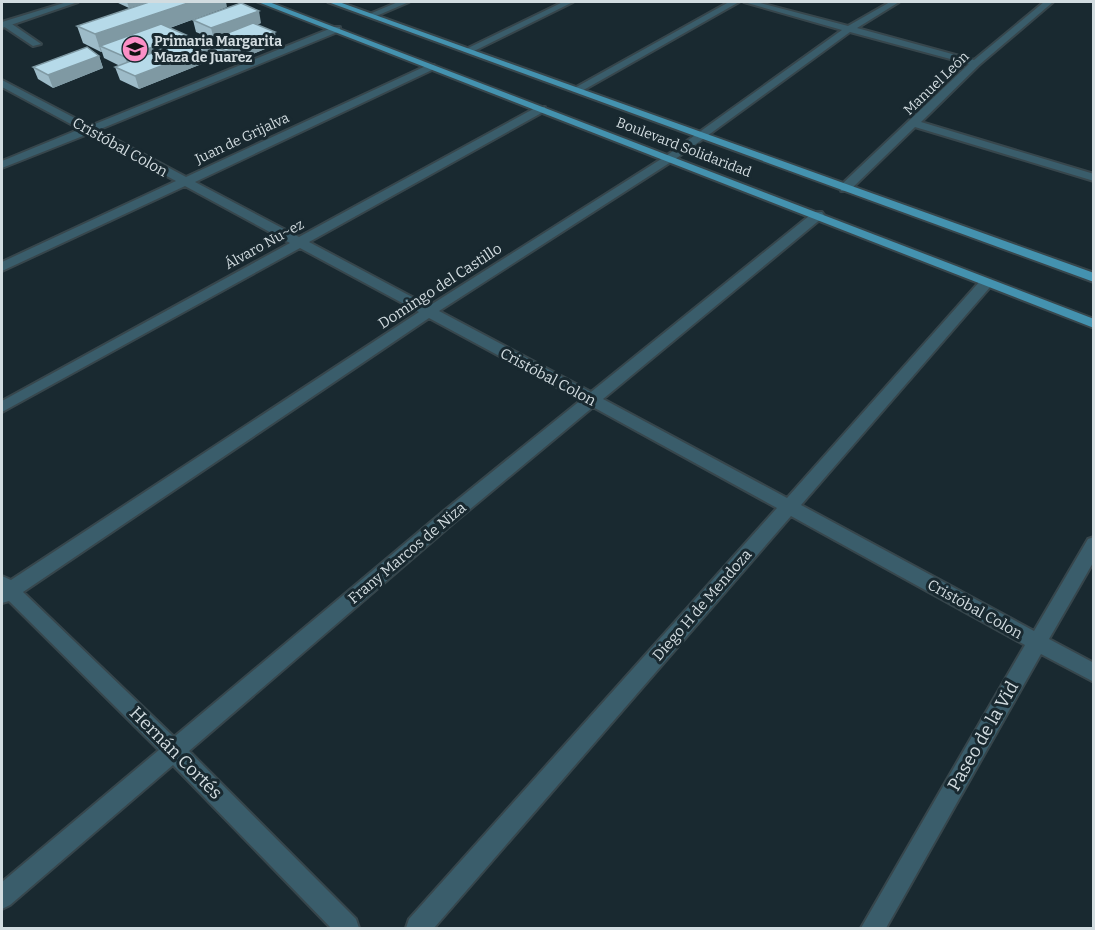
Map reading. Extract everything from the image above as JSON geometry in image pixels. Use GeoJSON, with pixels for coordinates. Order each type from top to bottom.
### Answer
{"type":"FeatureCollection","features":[{"type":"Feature","properties":{"kind":"main road","name":"Boulevard Solidaridad"},"geometry":{"type":"LineString","coordinates":[[262,2],[818,215],[1094,324]]}},
{"type":"Feature","properties":{"kind":"main road","name":"Boulevard Solidaridad"},"geometry":{"type":"LineString","coordinates":[[332,2],[1094,278]]}},
{"type":"Feature","properties":{"kind":"street"},"geometry":{"type":"LineString","coordinates":[[4,25],[74,2]]}},
{"type":"Feature","properties":{"kind":"street"},"geometry":{"type":"LineString","coordinates":[[371,15],[405,2]]}},
{"type":"Feature","properties":{"kind":"street"},"geometry":{"type":"LineString","coordinates":[[469,50],[569,2]]}},
{"type":"Feature","properties":{"kind":"street"},"geometry":{"type":"LineString","coordinates":[[576,90],[735,2]]}},
{"type":"Feature","properties":{"kind":"street"},"geometry":{"type":"LineString","coordinates":[[748,2],[976,63]]}},
{"type":"Feature","properties":{"kind":"street","name":"Domingo del Castillo"},"geometry":{"type":"LineString","coordinates":[[4,589],[427,313],[670,158],[849,29],[895,2]]}},
{"type":"Feature","properties":{"kind":"street","name":"Manuel León"},"geometry":{"type":"LineString","coordinates":[[845,188],[976,63],[1049,2]]}},
{"type":"Feature","properties":{"kind":"street"},"geometry":{"type":"LineString","coordinates":[[4,25],[36,44]]}},
{"type":"Feature","properties":{"kind":"street"},"geometry":{"type":"LineString","coordinates":[[2,165],[337,29]]}},
{"type":"Feature","properties":{"kind":"street","name":"Juan de Grijalva"},"geometry":{"type":"LineString","coordinates":[[2,267],[431,67]]}},
{"type":"Feature","properties":{"kind":"street","name":"Cristóbal Colon"},"geometry":{"type":"LineString","coordinates":[[4,86],[593,400],[1094,673]]}},
{"type":"Feature","properties":{"kind":"street","name":"Álvaro Nu~ez"},"geometry":{"type":"LineString","coordinates":[[2,407],[541,109]]}},
{"type":"Feature","properties":{"kind":"street"},"geometry":{"type":"LineString","coordinates":[[914,123],[1088,176],[1094,161]]}},
{"type":"Feature","properties":{"kind":"street","name":"Frany Marcos de Niza"},"geometry":{"type":"LineString","coordinates":[[2,897],[451,515],[818,215]]}},
{"type":"Feature","properties":{"kind":"street","name":"Diego H de Mendoza"},"geometry":{"type":"LineString","coordinates":[[418,928],[986,282]]}},
{"type":"Feature","properties":{"kind":"street","name":"Paseo de la Vid"},"geometry":{"type":"LineString","coordinates":[[873,928],[1094,544]]}},
{"type":"Feature","properties":{"kind":"street","name":"Hernán Cortés"},"geometry":{"type":"LineString","coordinates":[[4,589],[174,751],[347,928]]}},
{"type":"Feature","properties":{"kind":"building"},"geometry":{"type":"Polygon","coordinates":[[[149,2],[191,2],[95,34],[77,26],[149,2]]]}},
{"type":"Feature","properties":{"kind":"building"},"geometry":{"type":"Polygon","coordinates":[[[241,3],[259,11],[211,28],[193,20],[241,3]]]}},
{"type":"Feature","properties":{"kind":"building"},"geometry":{"type":"Polygon","coordinates":[[[253,23],[275,32],[226,51],[205,42],[253,23]]]}},
{"type":"Feature","properties":{"kind":"building"},"geometry":{"type":"Polygon","coordinates":[[[161,24],[186,35],[125,57],[100,46],[161,24]]]}},
{"type":"Feature","properties":{"kind":"building"},"geometry":{"type":"Polygon","coordinates":[[[191,38],[211,47],[135,76],[115,67],[191,38]]]}},
{"type":"Feature","properties":{"kind":"building"},"geometry":{"type":"Polygon","coordinates":[[[87,47],[99,56],[48,75],[33,67],[87,47]]]}},
{"type":"Feature","properties":{"kind":"place","name":"Primaria Margarita Maza de Juarez"},"geometry":{"type":"Point","coordinates":[135,49]}}]}
